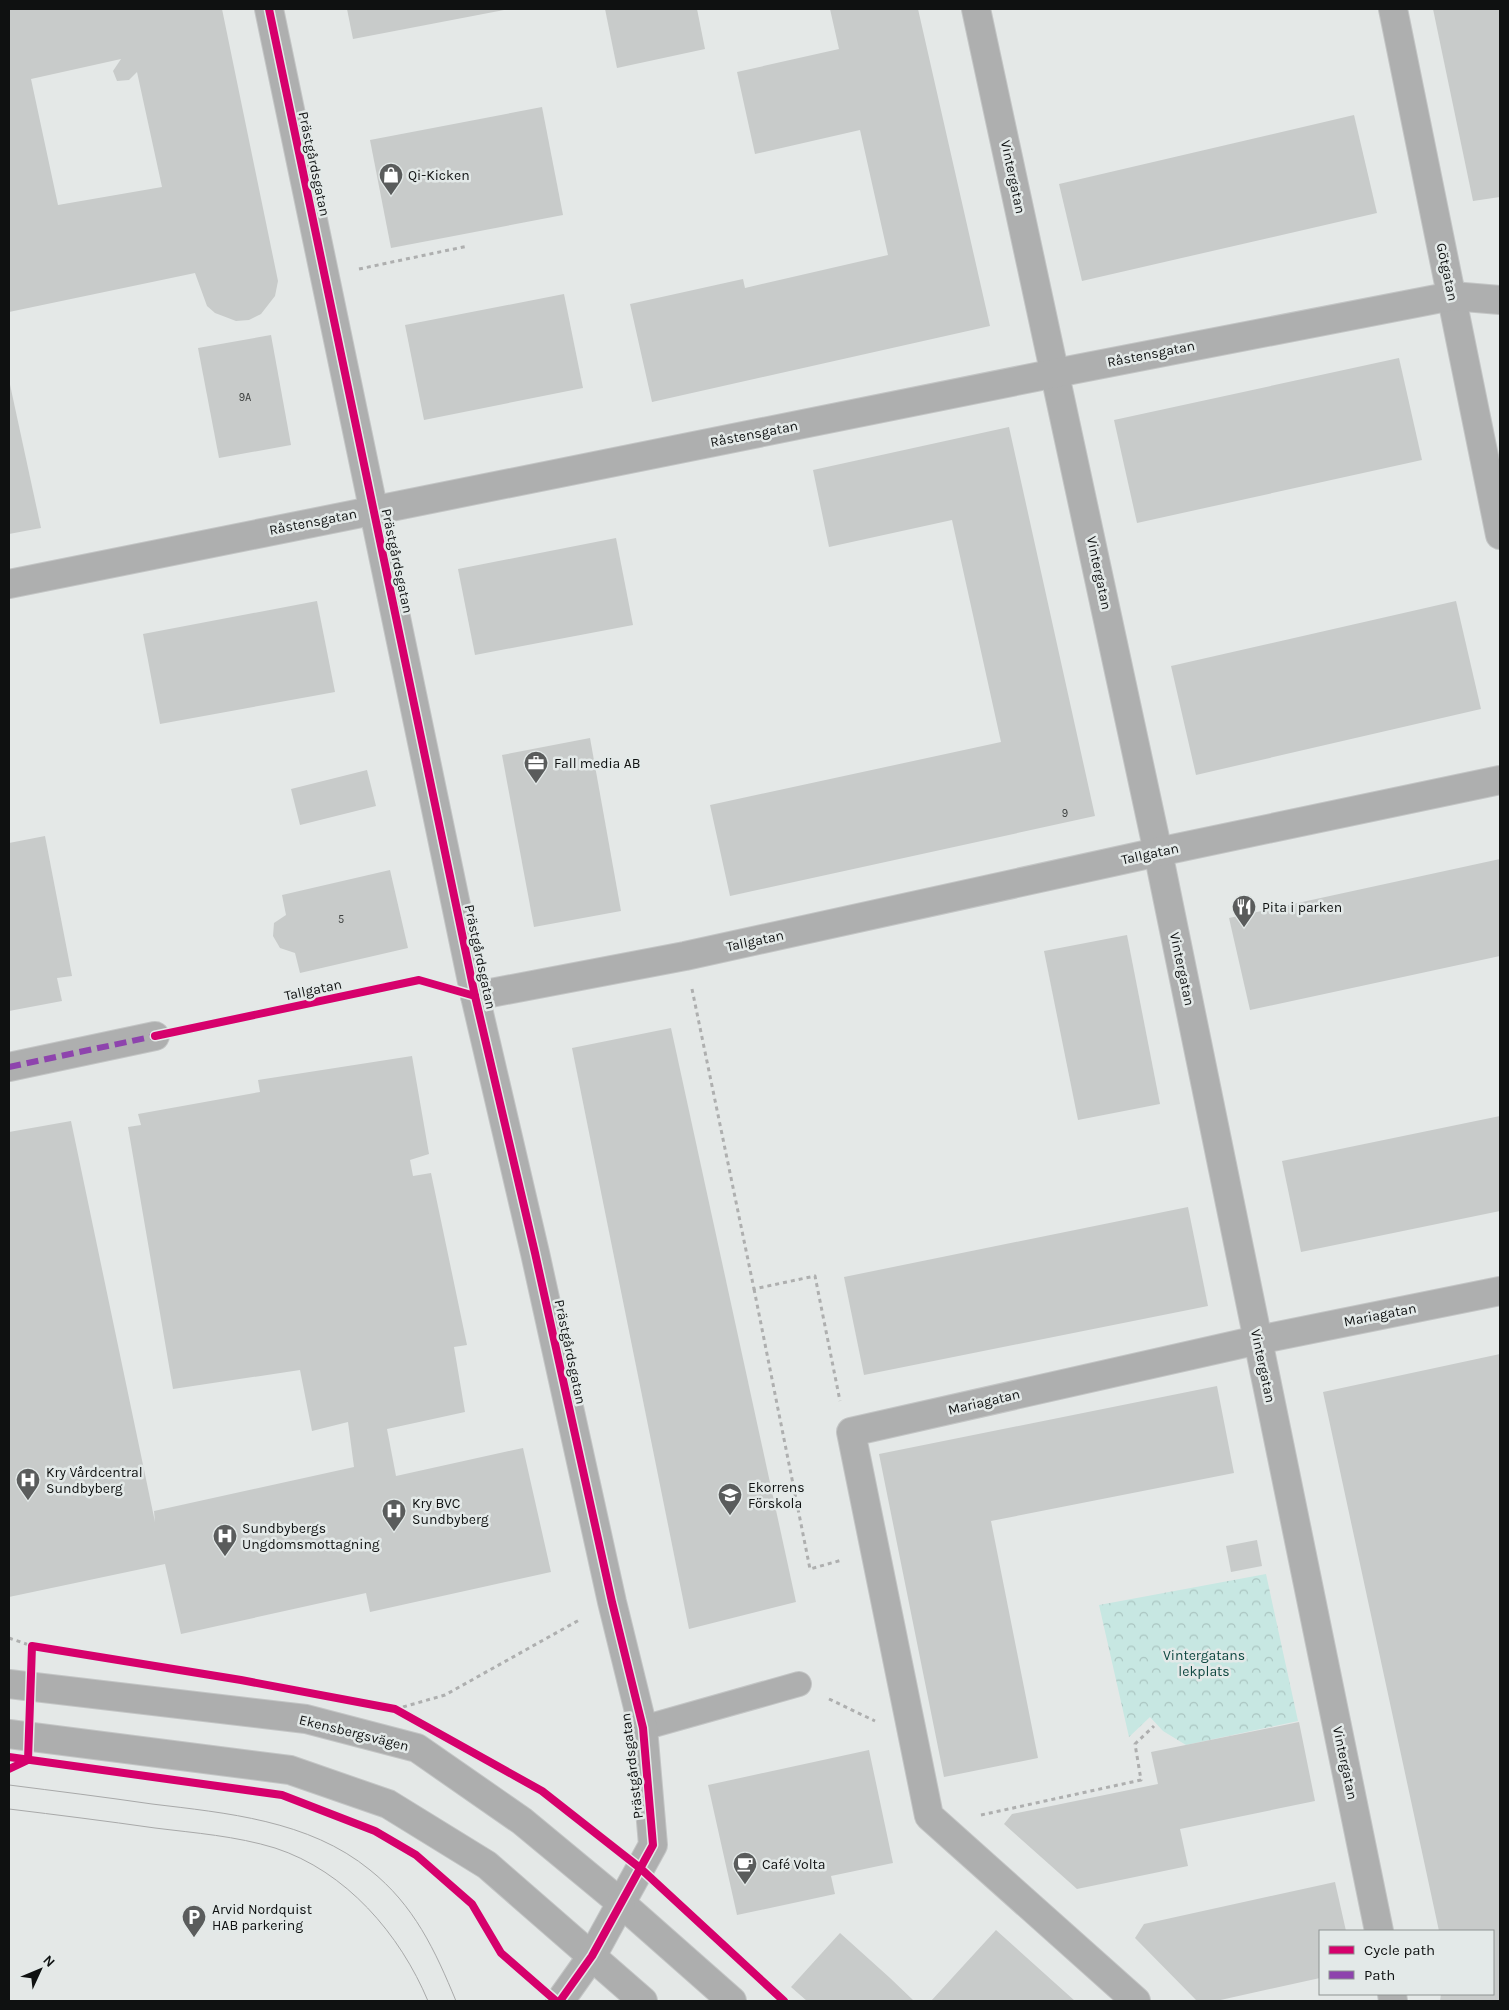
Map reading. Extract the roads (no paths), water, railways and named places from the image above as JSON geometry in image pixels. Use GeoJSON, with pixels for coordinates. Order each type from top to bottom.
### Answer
{"type":"FeatureCollection","features":[{"type":"Feature","properties":{"kind":"street","name":"Prästgårdsgatan"},"geometry":{"type":"LineString","coordinates":[[268,9],[475,996],[535,1252],[612,1602],[643,1728],[653,1845],[621,1903]]}},
{"type":"Feature","properties":{"kind":"street","name":"Vintergatan"},"geometry":{"type":"LineString","coordinates":[[976,9],[1158,852],[1379,1930]]}},
{"type":"Feature","properties":{"kind":"street","name":"Götgatan"},"geometry":{"type":"LineString","coordinates":[[1393,9],[1500,535]]}},
{"type":"Feature","properties":{"kind":"street","name":"Råstensgatan"},"geometry":{"type":"LineString","coordinates":[[9,584],[204,543],[374,511],[1056,373],[1452,296],[1500,300]]}},
{"type":"Feature","properties":{"kind":"street","name":"Tallgatan"},"geometry":{"type":"LineString","coordinates":[[475,996],[685,956],[1158,852],[1500,780]]}},
{"type":"Feature","properties":{"kind":"street"},"geometry":{"type":"LineString","coordinates":[[9,1068],[156,1036]]}},
{"type":"Feature","properties":{"kind":"street","name":"Mariagatan"},"geometry":{"type":"LineString","coordinates":[[1136,2001],[934,1820],[874,1552],[851,1432],[1258,1340],[1500,1291]]}},
{"type":"Feature","properties":{"kind":"street","name":"Ekensbergsvägen"},"geometry":{"type":"LineString","coordinates":[[20,1686],[306,1719],[417,1748],[522,1821],[621,1903],[732,2001]]}},
{"type":"Feature","properties":{"kind":"street"},"geometry":{"type":"LineString","coordinates":[[9,1734],[290,1770],[388,1804],[487,1865],[643,2001]]}},
{"type":"Feature","properties":{"kind":"street"},"geometry":{"type":"LineString","coordinates":[[560,2001],[592,1956],[621,1903]]}},
{"type":"Feature","properties":{"kind":"lane"},"geometry":{"type":"LineString","coordinates":[[643,1728],[799,1684]]}},
{"type":"Feature","properties":{"kind":"tram line"},"geometry":{"type":"LineString","coordinates":[[9,1785],[209,1811],[266,1822],[321,1840],[346,1853],[370,1870],[399,1898],[411,1913],[431,1946],[456,2001]]}},
{"type":"Feature","properties":{"kind":"tram line"},"geometry":{"type":"LineString","coordinates":[[9,1809],[230,1838],[275,1848],[301,1858],[325,1872],[368,1908],[402,1952],[428,2001]]}},
{"type":"Feature","properties":{"kind":"place","name":"Qi-Kicken"},"geometry":{"type":"Point","coordinates":[391,196]}},
{"type":"Feature","properties":{"kind":"place","name":"Fall media AB"},"geometry":{"type":"Point","coordinates":[536,784]}},
{"type":"Feature","properties":{"kind":"place","name":"Pita i parken"},"geometry":{"type":"Point","coordinates":[1244,928]}},
{"type":"Feature","properties":{"kind":"place","name":"Kry Vårdcentral Sundbyberg"},"geometry":{"type":"Point","coordinates":[28,1501]}},
{"type":"Feature","properties":{"kind":"place","name":"Ekorrens Förskola"},"geometry":{"type":"Point","coordinates":[730,1516]}},
{"type":"Feature","properties":{"kind":"place","name":"Kry BVC Sundbyberg"},"geometry":{"type":"Point","coordinates":[394,1532]}},
{"type":"Feature","properties":{"kind":"place","name":"Sundbybergs Ungdomsmottagning"},"geometry":{"type":"Point","coordinates":[225,1557]}},
{"type":"Feature","properties":{"kind":"place","name":"Café Volta"},"geometry":{"type":"Point","coordinates":[745,1885]}},
{"type":"Feature","properties":{"kind":"place","name":"Arvid Nordquist HAB parkering"},"geometry":{"type":"Point","coordinates":[194,1938]}},
{"type":"Feature","properties":{"kind":"park label","name":"Vintergatans lekplats"},"geometry":{"type":"Point","coordinates":[1204,1664]}}]}
